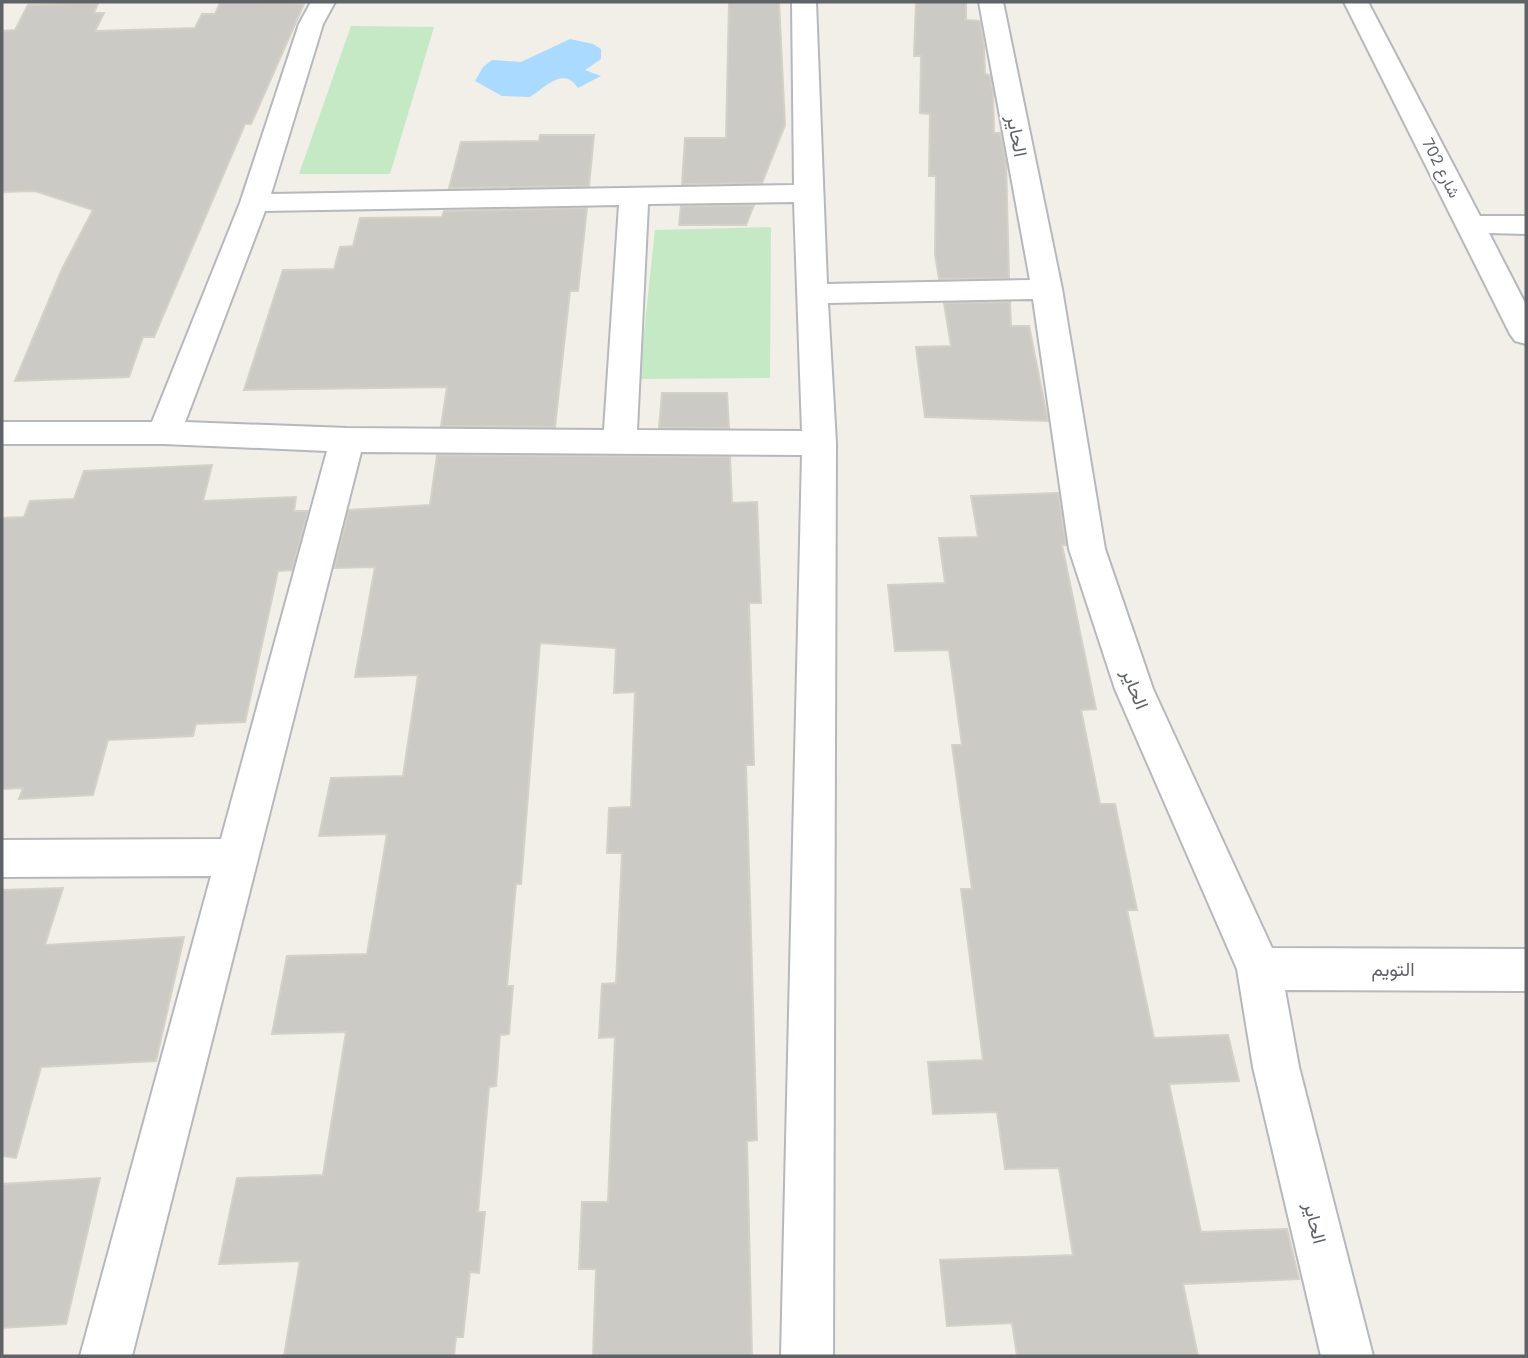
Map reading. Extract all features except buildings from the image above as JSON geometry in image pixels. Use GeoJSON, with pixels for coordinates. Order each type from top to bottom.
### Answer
{"type":"FeatureCollection","features":[{"type":"Feature","properties":{"kind":"street"},"geometry":{"type":"LineString","coordinates":[[164,433],[254,203],[311,24],[323,2]]}},
{"type":"Feature","properties":{"kind":"street"},"geometry":{"type":"LineString","coordinates":[[804,2],[808,193],[819,443],[807,1356]]}},
{"type":"Feature","properties":{"kind":"street","name":"الحاير"},"geometry":{"type":"LineString","coordinates":[[990,2],[1047,289],[1087,549],[1134,689],[1259,969],[1276,1067],[1348,1356]]}},
{"type":"Feature","properties":{"kind":"street","name":"شارع 702"},"geometry":{"type":"LineString","coordinates":[[1356,2],[1526,334]]}},
{"type":"Feature","properties":{"kind":"street"},"geometry":{"type":"LineString","coordinates":[[254,203],[808,193]]}},
{"type":"Feature","properties":{"kind":"street"},"geometry":{"type":"LineString","coordinates":[[620,442],[634,196]]}},
{"type":"Feature","properties":{"kind":"street"},"geometry":{"type":"LineString","coordinates":[[1470,224],[1526,225]]}},
{"type":"Feature","properties":{"kind":"street"},"geometry":{"type":"LineString","coordinates":[[814,294],[1047,289]]}},
{"type":"Feature","properties":{"kind":"street"},"geometry":{"type":"LineString","coordinates":[[2,433],[164,433],[347,440],[819,443]]}},
{"type":"Feature","properties":{"kind":"street"},"geometry":{"type":"LineString","coordinates":[[106,1356],[347,440]]}},
{"type":"Feature","properties":{"kind":"street"},"geometry":{"type":"LineString","coordinates":[[2,858],[239,856]]}},
{"type":"Feature","properties":{"kind":"street","name":"التويم"},"geometry":{"type":"LineString","coordinates":[[1259,969],[1526,970]]}},
{"type":"Feature","properties":{"kind":"green space"},"geometry":{"type":"Polygon","coordinates":[[[351,26],[434,27],[390,174],[299,174],[351,26]]]}},
{"type":"Feature","properties":{"kind":"green space"},"geometry":{"type":"Polygon","coordinates":[[[771,227],[770,378],[639,379],[655,230],[771,227]]]}},
{"type":"Feature","properties":{"kind":"water"},"geometry":{"type":"Polygon","coordinates":[[[570,39],[593,44],[601,49],[601,59],[585,70],[601,76],[578,88],[572,81],[560,79],[530,97],[502,96],[475,81],[483,67],[492,60],[521,62],[570,39]]]}}]}
